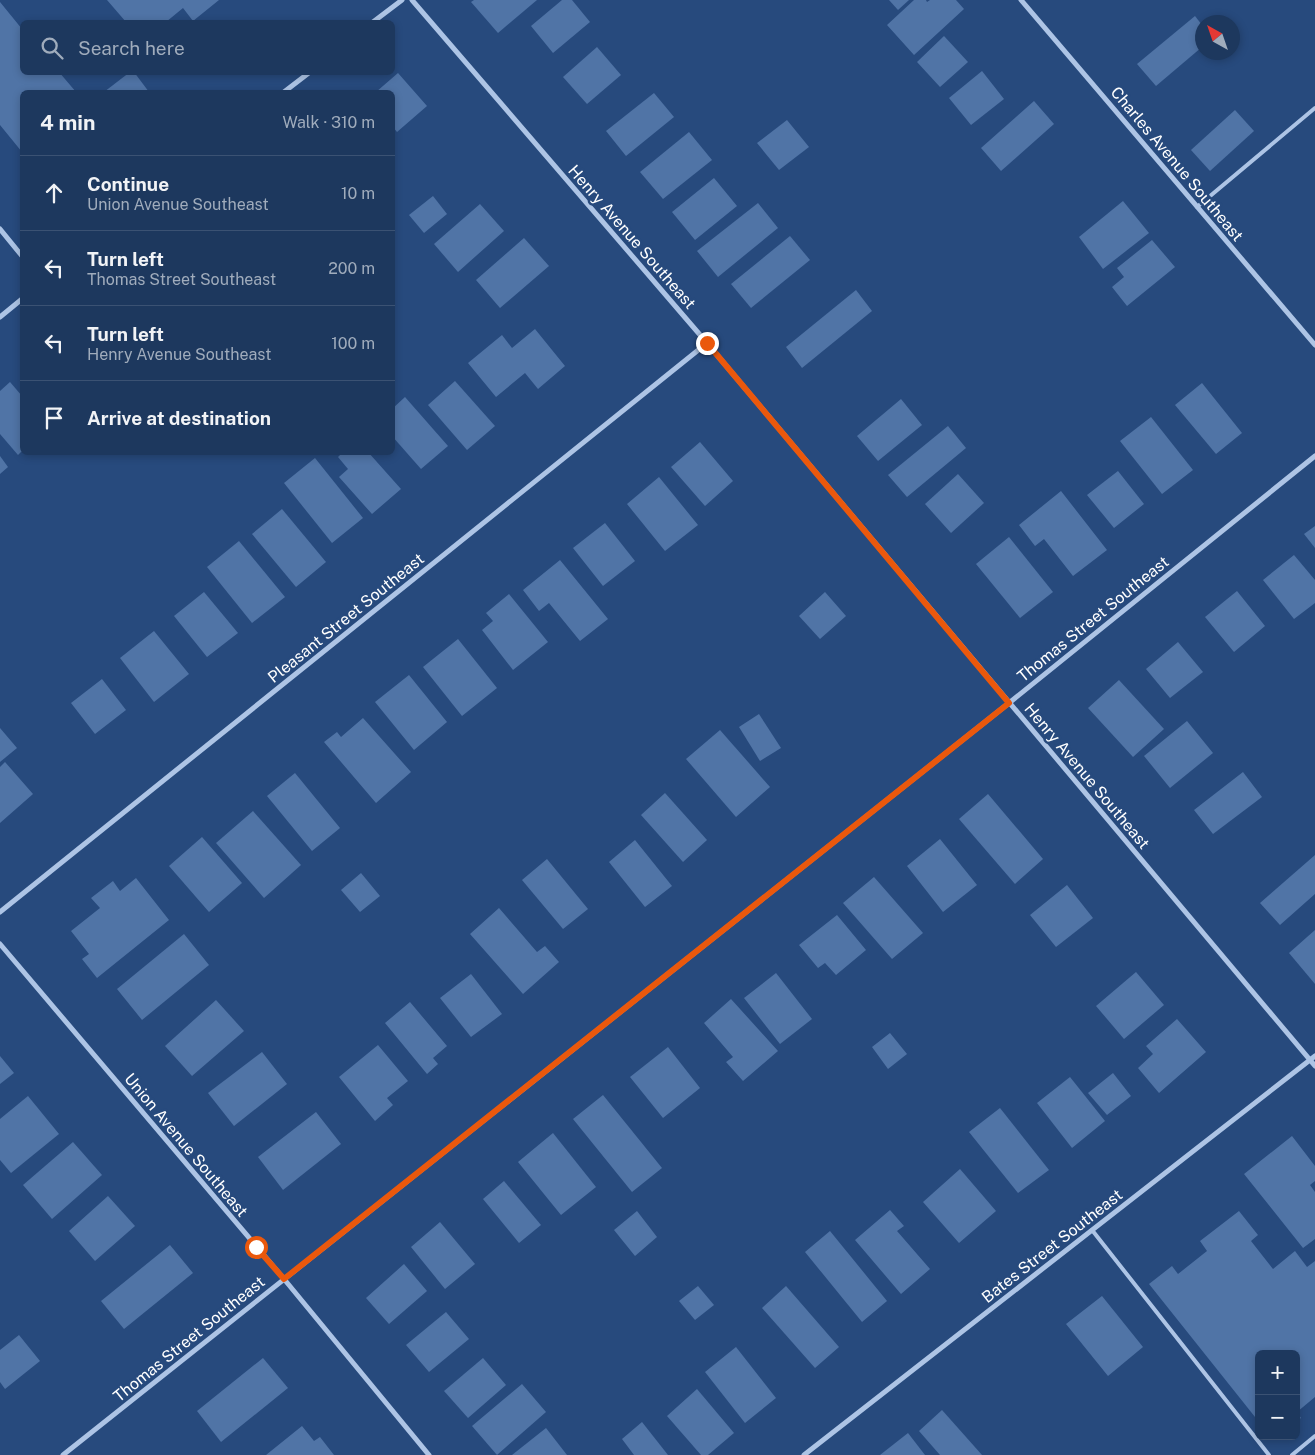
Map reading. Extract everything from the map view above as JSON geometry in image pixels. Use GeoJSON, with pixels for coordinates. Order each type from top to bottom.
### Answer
{"type":"FeatureCollection","features":[{"type":"Feature","properties":{"kind":"street"},"geometry":{"type":"LineString","coordinates":[[377,20],[402,0]]}},
{"type":"Feature","properties":{"kind":"street","name":"Henry Avenue Southeast"},"geometry":{"type":"LineString","coordinates":[[412,0],[707,343],[1315,1066]]}},
{"type":"Feature","properties":{"kind":"street","name":"Charles Avenue Southeast"},"geometry":{"type":"LineString","coordinates":[[1021,0],[1315,345]]}},
{"type":"Feature","properties":{"kind":"street"},"geometry":{"type":"LineString","coordinates":[[287,90],[306,75]]}},
{"type":"Feature","properties":{"kind":"street"},"geometry":{"type":"LineString","coordinates":[[0,229],[20,254]]}},
{"type":"Feature","properties":{"kind":"street"},"geometry":{"type":"LineString","coordinates":[[0,317],[20,301]]}},
{"type":"Feature","properties":{"kind":"street","name":"Pleasant Street Southeast"},"geometry":{"type":"LineString","coordinates":[[0,912],[707,343]]}},
{"type":"Feature","properties":{"kind":"street","name":"Thomas Street Southeast"},"geometry":{"type":"LineString","coordinates":[[64,1455],[1009,703],[1315,456]]}},
{"type":"Feature","properties":{"kind":"street","name":"Union Avenue Southeast"},"geometry":{"type":"LineString","coordinates":[[0,944],[284,1279],[429,1455]]}},
{"type":"Feature","properties":{"kind":"street","name":"Bates Street Southeast"},"geometry":{"type":"LineString","coordinates":[[804,1455],[1315,1056]]}},
{"type":"Feature","properties":{"kind":"lane"},"geometry":{"type":"LineString","coordinates":[[1197,207],[1315,108]]}},
{"type":"Feature","properties":{"kind":"lane"},"geometry":{"type":"LineString","coordinates":[[1092,1230],[1269,1455]]}},
{"type":"Feature","properties":{"kind":"lane"},"geometry":{"type":"LineString","coordinates":[[1292,1455],[1315,1436]]}},
{"type":"Feature","properties":{"kind":"building"},"geometry":{"type":"Polygon","coordinates":[[[107,0],[219,0],[194,20],[183,8],[168,20],[124,20],[107,0]]]}},
{"type":"Feature","properties":{"kind":"building"},"geometry":{"type":"Polygon","coordinates":[[[474,0],[537,0],[498,33],[471,2],[474,0]]]}},
{"type":"Feature","properties":{"kind":"building"},"geometry":{"type":"Polygon","coordinates":[[[562,0],[572,0],[590,22],[553,53],[531,26],[562,0]]]}},
{"type":"Feature","properties":{"kind":"building"},"geometry":{"type":"Polygon","coordinates":[[[889,0],[909,0],[898,10],[889,0]]]}},
{"type":"Feature","properties":{"kind":"building"},"geometry":{"type":"Polygon","coordinates":[[[914,0],[926,0],[927,2],[930,0],[956,0],[964,9],[914,55],[887,25],[914,0]]]}},
{"type":"Feature","properties":{"kind":"building"},"geometry":{"type":"Polygon","coordinates":[[[0,2],[20,27],[20,75],[62,75],[74,90],[20,90],[20,150],[0,125],[0,2]]]}},
{"type":"Feature","properties":{"kind":"building"},"geometry":{"type":"Polygon","coordinates":[[[1195,16],[1195,53],[1156,86],[1137,64],[1195,16]]]}},
{"type":"Feature","properties":{"kind":"building"},"geometry":{"type":"Polygon","coordinates":[[[944,36],[968,62],[940,87],[917,62],[944,36]]]}},
{"type":"Feature","properties":{"kind":"building"},"geometry":{"type":"Polygon","coordinates":[[[597,47],[621,75],[587,104],[563,77],[597,47]]]}},
{"type":"Feature","properties":{"kind":"building"},"geometry":{"type":"Polygon","coordinates":[[[982,71],[1004,99],[971,125],[949,98],[982,71]]]}},
{"type":"Feature","properties":{"kind":"building"},"geometry":{"type":"Polygon","coordinates":[[[398,73],[427,106],[397,132],[395,130],[395,90],[378,90],[398,73]]]}},
{"type":"Feature","properties":{"kind":"building"},"geometry":{"type":"Polygon","coordinates":[[[126,75],[136,75],[148,90],[107,90],[126,75]]]}},
{"type":"Feature","properties":{"kind":"building"},"geometry":{"type":"Polygon","coordinates":[[[654,93],[674,117],[626,156],[606,131],[654,93]]]}},
{"type":"Feature","properties":{"kind":"building"},"geometry":{"type":"Polygon","coordinates":[[[1034,101],[1054,124],[1001,171],[981,148],[1034,101]]]}},
{"type":"Feature","properties":{"kind":"building"},"geometry":{"type":"Polygon","coordinates":[[[1235,110],[1254,131],[1210,171],[1191,150],[1235,110]]]}},
{"type":"Feature","properties":{"kind":"building"},"geometry":{"type":"Polygon","coordinates":[[[787,120],[809,147],[779,170],[757,143],[787,120]]]}},
{"type":"Feature","properties":{"kind":"building"},"geometry":{"type":"Polygon","coordinates":[[[689,132],[712,160],[663,199],[640,172],[689,132]]]}},
{"type":"Feature","properties":{"kind":"building"},"geometry":{"type":"Polygon","coordinates":[[[714,178],[737,206],[695,240],[672,212],[714,178]]]}},
{"type":"Feature","properties":{"kind":"building"},"geometry":{"type":"Polygon","coordinates":[[[433,196],[447,214],[424,233],[409,215],[433,196]]]}},
{"type":"Feature","properties":{"kind":"building"},"geometry":{"type":"Polygon","coordinates":[[[1123,201],[1149,233],[1103,269],[1079,237],[1123,201]]]}},
{"type":"Feature","properties":{"kind":"building"},"geometry":{"type":"Polygon","coordinates":[[[758,203],[778,228],[718,277],[697,251],[758,203]]]}},
{"type":"Feature","properties":{"kind":"building"},"geometry":{"type":"Polygon","coordinates":[[[480,204],[504,231],[458,272],[434,244],[480,204]]]}},
{"type":"Feature","properties":{"kind":"building"},"geometry":{"type":"Polygon","coordinates":[[[790,236],[810,260],[751,308],[731,284],[790,236]]]}},
{"type":"Feature","properties":{"kind":"building"},"geometry":{"type":"Polygon","coordinates":[[[524,238],[549,266],[500,308],[476,280],[524,238]]]}},
{"type":"Feature","properties":{"kind":"building"},"geometry":{"type":"Polygon","coordinates":[[[1152,240],[1175,267],[1127,306],[1112,287],[1124,277],[1117,268],[1152,240]]]}},
{"type":"Feature","properties":{"kind":"building"},"geometry":{"type":"Polygon","coordinates":[[[856,290],[872,311],[802,368],[786,347],[856,290]]]}},
{"type":"Feature","properties":{"kind":"building"},"geometry":{"type":"Polygon","coordinates":[[[535,329],[565,366],[538,389],[525,373],[496,397],[468,363],[502,335],[512,348],[535,329]]]}},
{"type":"Feature","properties":{"kind":"building"},"geometry":{"type":"Polygon","coordinates":[[[455,381],[495,426],[467,450],[428,405],[455,381]]]}},
{"type":"Feature","properties":{"kind":"building"},"geometry":{"type":"Polygon","coordinates":[[[10,382],[20,394],[20,453],[18,455],[0,434],[0,391],[10,382]]]}},
{"type":"Feature","properties":{"kind":"building"},"geometry":{"type":"Polygon","coordinates":[[[1202,383],[1242,433],[1216,454],[1175,405],[1202,383]]]}},
{"type":"Feature","properties":{"kind":"building"},"geometry":{"type":"Polygon","coordinates":[[[405,397],[448,446],[421,469],[395,439],[395,406],[405,397]]]}},
{"type":"Feature","properties":{"kind":"building"},"geometry":{"type":"Polygon","coordinates":[[[901,399],[922,425],[878,461],[857,436],[901,399]]]}},
{"type":"Feature","properties":{"kind":"building"},"geometry":{"type":"Polygon","coordinates":[[[1151,417],[1193,470],[1162,494],[1120,441],[1151,417]]]}},
{"type":"Feature","properties":{"kind":"building"},"geometry":{"type":"Polygon","coordinates":[[[948,426],[966,448],[907,497],[888,475],[948,426]]]}},
{"type":"Feature","properties":{"kind":"building"},"geometry":{"type":"Polygon","coordinates":[[[700,442],[733,481],[705,506],[671,467],[700,442]]]}},
{"type":"Feature","properties":{"kind":"building"},"geometry":{"type":"Polygon","coordinates":[[[340,455],[371,455],[401,489],[372,514],[339,477],[348,469],[338,457],[340,455]]]}},
{"type":"Feature","properties":{"kind":"building"},"geometry":{"type":"Polygon","coordinates":[[[0,456],[8,467],[0,474],[0,456]]]}},
{"type":"Feature","properties":{"kind":"building"},"geometry":{"type":"Polygon","coordinates":[[[315,458],[363,518],[332,543],[284,483],[315,458]]]}},
{"type":"Feature","properties":{"kind":"building"},"geometry":{"type":"Polygon","coordinates":[[[1118,471],[1144,504],[1114,528],[1087,495],[1118,471]]]}},
{"type":"Feature","properties":{"kind":"building"},"geometry":{"type":"Polygon","coordinates":[[[958,474],[984,503],[951,533],[925,504],[958,474]]]}},
{"type":"Feature","properties":{"kind":"building"},"geometry":{"type":"Polygon","coordinates":[[[659,477],[698,525],[665,551],[627,504],[659,477]]]}},
{"type":"Feature","properties":{"kind":"building"},"geometry":{"type":"Polygon","coordinates":[[[1061,491],[1107,550],[1073,576],[1044,539],[1035,546],[1019,525],[1061,491]]]}},
{"type":"Feature","properties":{"kind":"building"},"geometry":{"type":"Polygon","coordinates":[[[282,509],[326,562],[296,587],[252,534],[282,509]]]}},
{"type":"Feature","properties":{"kind":"building"},"geometry":{"type":"Polygon","coordinates":[[[605,523],[635,561],[603,586],[573,548],[605,523]]]}},
{"type":"Feature","properties":{"kind":"building"},"geometry":{"type":"Polygon","coordinates":[[[1315,526],[1315,548],[1304,534],[1315,526]]]}},
{"type":"Feature","properties":{"kind":"building"},"geometry":{"type":"Polygon","coordinates":[[[1009,537],[1053,592],[1020,618],[976,564],[1009,537]]]}},
{"type":"Feature","properties":{"kind":"building"},"geometry":{"type":"Polygon","coordinates":[[[239,541],[285,597],[252,623],[207,567],[239,541]]]}},
{"type":"Feature","properties":{"kind":"building"},"geometry":{"type":"Polygon","coordinates":[[[1294,555],[1315,580],[1315,603],[1294,619],[1263,580],[1294,555]]]}},
{"type":"Feature","properties":{"kind":"building"},"geometry":{"type":"Polygon","coordinates":[[[560,560],[608,619],[580,641],[549,603],[539,611],[523,590],[560,560]]]}},
{"type":"Feature","properties":{"kind":"building"},"geometry":{"type":"Polygon","coordinates":[[[1237,591],[1265,626],[1234,652],[1205,617],[1237,591]]]}},
{"type":"Feature","properties":{"kind":"building"},"geometry":{"type":"Polygon","coordinates":[[[204,592],[238,633],[207,657],[174,616],[204,592]]]}},
{"type":"Feature","properties":{"kind":"building"},"geometry":{"type":"Polygon","coordinates":[[[825,592],[846,616],[820,639],[799,616],[825,592]]]}},
{"type":"Feature","properties":{"kind":"building"},"geometry":{"type":"Polygon","coordinates":[[[509,594],[548,642],[513,670],[482,630],[493,621],[486,613],[509,594]]]}},
{"type":"Feature","properties":{"kind":"building"},"geometry":{"type":"Polygon","coordinates":[[[154,631],[189,674],[154,702],[120,658],[154,631]]]}},
{"type":"Feature","properties":{"kind":"building"},"geometry":{"type":"Polygon","coordinates":[[[458,639],[497,688],[462,716],[423,667],[458,639]]]}},
{"type":"Feature","properties":{"kind":"building"},"geometry":{"type":"Polygon","coordinates":[[[1178,642],[1203,672],[1170,698],[1146,669],[1178,642]]]}},
{"type":"Feature","properties":{"kind":"building"},"geometry":{"type":"Polygon","coordinates":[[[409,675],[447,722],[414,750],[375,702],[409,675]]]}},
{"type":"Feature","properties":{"kind":"building"},"geometry":{"type":"Polygon","coordinates":[[[102,679],[126,710],[95,734],[71,703],[102,679]]]}},
{"type":"Feature","properties":{"kind":"building"},"geometry":{"type":"Polygon","coordinates":[[[1119,680],[1164,729],[1133,757],[1088,708],[1119,680]]]}},
{"type":"Feature","properties":{"kind":"building"},"geometry":{"type":"Polygon","coordinates":[[[759,714],[781,748],[760,761],[739,727],[759,714]]]}},
{"type":"Feature","properties":{"kind":"building"},"geometry":{"type":"Polygon","coordinates":[[[363,718],[411,772],[376,803],[324,742],[337,732],[341,737],[363,718]]]}},
{"type":"Feature","properties":{"kind":"building"},"geometry":{"type":"Polygon","coordinates":[[[1187,721],[1213,753],[1170,788],[1144,756],[1187,721]]]}},
{"type":"Feature","properties":{"kind":"building"},"geometry":{"type":"Polygon","coordinates":[[[0,728],[17,748],[0,762],[0,728]]]}},
{"type":"Feature","properties":{"kind":"building"},"geometry":{"type":"Polygon","coordinates":[[[720,730],[770,787],[736,817],[686,759],[720,730]]]}},
{"type":"Feature","properties":{"kind":"building"},"geometry":{"type":"Polygon","coordinates":[[[5,762],[33,794],[0,823],[0,767],[5,762]]]}},
{"type":"Feature","properties":{"kind":"building"},"geometry":{"type":"Polygon","coordinates":[[[1243,772],[1262,797],[1213,834],[1194,810],[1243,772]]]}},
{"type":"Feature","properties":{"kind":"building"},"geometry":{"type":"Polygon","coordinates":[[[295,773],[340,828],[312,851],[267,796],[295,773]]]}},
{"type":"Feature","properties":{"kind":"building"},"geometry":{"type":"Polygon","coordinates":[[[665,793],[707,840],[683,862],[641,815],[665,793]]]}},
{"type":"Feature","properties":{"kind":"building"},"geometry":{"type":"Polygon","coordinates":[[[988,794],[1043,859],[1015,884],[959,819],[988,794]]]}},
{"type":"Feature","properties":{"kind":"building"},"geometry":{"type":"Polygon","coordinates":[[[253,811],[301,865],[264,898],[216,843],[253,811]]]}},
{"type":"Feature","properties":{"kind":"building"},"geometry":{"type":"Polygon","coordinates":[[[202,837],[242,883],[209,912],[169,866],[202,837]]]}},
{"type":"Feature","properties":{"kind":"building"},"geometry":{"type":"Polygon","coordinates":[[[940,839],[977,885],[943,912],[907,866],[940,839]]]}},
{"type":"Feature","properties":{"kind":"building"},"geometry":{"type":"Polygon","coordinates":[[[635,840],[672,886],[645,907],[609,862],[635,840]]]}},
{"type":"Feature","properties":{"kind":"building"},"geometry":{"type":"Polygon","coordinates":[[[1315,855],[1315,894],[1280,925],[1260,903],[1315,855]]]}},
{"type":"Feature","properties":{"kind":"building"},"geometry":{"type":"Polygon","coordinates":[[[547,859],[588,909],[563,929],[522,880],[547,859]]]}},
{"type":"Feature","properties":{"kind":"building"},"geometry":{"type":"Polygon","coordinates":[[[361,873],[380,896],[360,912],[341,890],[361,873]]]}},
{"type":"Feature","properties":{"kind":"building"},"geometry":{"type":"Polygon","coordinates":[[[874,877],[923,933],[892,959],[843,903],[874,877]]]}},
{"type":"Feature","properties":{"kind":"building"},"geometry":{"type":"Polygon","coordinates":[[[136,878],[169,920],[97,978],[82,959],[89,954],[71,931],[100,908],[91,898],[113,881],[120,891],[136,878]]]}},
{"type":"Feature","properties":{"kind":"building"},"geometry":{"type":"Polygon","coordinates":[[[1067,885],[1093,918],[1056,947],[1030,915],[1067,885]]]}},
{"type":"Feature","properties":{"kind":"building"},"geometry":{"type":"Polygon","coordinates":[[[499,908],[537,952],[545,946],[559,962],[523,994],[470,934],[499,908]]]}},
{"type":"Feature","properties":{"kind":"building"},"geometry":{"type":"Polygon","coordinates":[[[837,915],[866,950],[836,975],[825,963],[818,968],[799,945],[837,915]]]}},
{"type":"Feature","properties":{"kind":"building"},"geometry":{"type":"Polygon","coordinates":[[[1315,930],[1315,984],[1289,953],[1315,930]]]}},
{"type":"Feature","properties":{"kind":"building"},"geometry":{"type":"Polygon","coordinates":[[[184,934],[209,965],[142,1020],[117,989],[184,934]]]}},
{"type":"Feature","properties":{"kind":"building"},"geometry":{"type":"Polygon","coordinates":[[[1136,972],[1164,1005],[1124,1039],[1096,1006],[1136,972]]]}},
{"type":"Feature","properties":{"kind":"building"},"geometry":{"type":"Polygon","coordinates":[[[776,973],[812,1019],[780,1044],[744,998],[776,973]]]}},
{"type":"Feature","properties":{"kind":"building"},"geometry":{"type":"Polygon","coordinates":[[[471,974],[502,1014],[471,1037],[440,998],[471,974]]]}},
{"type":"Feature","properties":{"kind":"building"},"geometry":{"type":"Polygon","coordinates":[[[731,999],[778,1051],[743,1081],[726,1062],[733,1057],[704,1023],[731,999]]]}},
{"type":"Feature","properties":{"kind":"building"},"geometry":{"type":"Polygon","coordinates":[[[216,1000],[244,1031],[192,1076],[165,1046],[216,1000]]]}},
{"type":"Feature","properties":{"kind":"building"},"geometry":{"type":"Polygon","coordinates":[[[410,1002],[447,1046],[433,1058],[438,1064],[427,1074],[385,1023],[410,1002]]]}},
{"type":"Feature","properties":{"kind":"building"},"geometry":{"type":"Polygon","coordinates":[[[1177,1019],[1206,1052],[1159,1093],[1138,1068],[1153,1054],[1146,1046],[1177,1019]]]}},
{"type":"Feature","properties":{"kind":"building"},"geometry":{"type":"Polygon","coordinates":[[[890,1033],[907,1054],[888,1069],[872,1047],[890,1033]]]}},
{"type":"Feature","properties":{"kind":"building"},"geometry":{"type":"Polygon","coordinates":[[[378,1045],[408,1081],[387,1098],[393,1105],[375,1121],[339,1077],[378,1045]]]}},
{"type":"Feature","properties":{"kind":"building"},"geometry":{"type":"Polygon","coordinates":[[[668,1047],[700,1088],[663,1118],[630,1077],[668,1047]]]}},
{"type":"Feature","properties":{"kind":"building"},"geometry":{"type":"Polygon","coordinates":[[[262,1052],[287,1084],[234,1126],[208,1093],[262,1052]]]}},
{"type":"Feature","properties":{"kind":"building"},"geometry":{"type":"Polygon","coordinates":[[[0,1056],[14,1073],[0,1084],[0,1056]]]}},
{"type":"Feature","properties":{"kind":"building"},"geometry":{"type":"Polygon","coordinates":[[[1113,1073],[1131,1096],[1107,1115],[1088,1093],[1113,1073]]]}},
{"type":"Feature","properties":{"kind":"building"},"geometry":{"type":"Polygon","coordinates":[[[1070,1077],[1105,1121],[1072,1148],[1037,1103],[1070,1077]]]}},
{"type":"Feature","properties":{"kind":"building"},"geometry":{"type":"Polygon","coordinates":[[[603,1095],[662,1168],[632,1192],[573,1119],[603,1095]]]}},
{"type":"Feature","properties":{"kind":"building"},"geometry":{"type":"Polygon","coordinates":[[[28,1096],[59,1134],[11,1173],[0,1160],[0,1119],[28,1096]]]}},
{"type":"Feature","properties":{"kind":"building"},"geometry":{"type":"Polygon","coordinates":[[[1000,1108],[1049,1170],[1018,1193],[969,1132],[1000,1108]]]}},
{"type":"Feature","properties":{"kind":"building"},"geometry":{"type":"Polygon","coordinates":[[[316,1112],[341,1144],[283,1190],[258,1157],[316,1112]]]}},
{"type":"Feature","properties":{"kind":"building"},"geometry":{"type":"Polygon","coordinates":[[[553,1133],[596,1187],[561,1215],[518,1162],[553,1133]]]}},
{"type":"Feature","properties":{"kind":"building"},"geometry":{"type":"Polygon","coordinates":[[[1292,1136],[1315,1166],[1315,1181],[1310,1185],[1315,1192],[1315,1239],[1303,1248],[1244,1174],[1292,1136]]]}},
{"type":"Feature","properties":{"kind":"building"},"geometry":{"type":"Polygon","coordinates":[[[73,1142],[102,1175],[52,1219],[23,1185],[73,1142]]]}},
{"type":"Feature","properties":{"kind":"building"},"geometry":{"type":"Polygon","coordinates":[[[960,1169],[996,1211],[959,1243],[923,1202],[960,1169]]]}},
{"type":"Feature","properties":{"kind":"building"},"geometry":{"type":"Polygon","coordinates":[[[504,1181],[541,1225],[519,1243],[483,1199],[504,1181]]]}},
{"type":"Feature","properties":{"kind":"building"},"geometry":{"type":"Polygon","coordinates":[[[108,1196],[135,1226],[95,1261],[69,1231],[108,1196]]]}},
{"type":"Feature","properties":{"kind":"building"},"geometry":{"type":"Polygon","coordinates":[[[890,1210],[904,1226],[897,1231],[930,1269],[901,1294],[855,1240],[890,1210]]]}},
{"type":"Feature","properties":{"kind":"building"},"geometry":{"type":"Polygon","coordinates":[[[637,1211],[657,1237],[635,1256],[614,1230],[637,1211]]]}},
{"type":"Feature","properties":{"kind":"building"},"geometry":{"type":"Polygon","coordinates":[[[1239,1211],[1258,1235],[1251,1241],[1273,1269],[1295,1251],[1307,1267],[1315,1261],[1315,1397],[1300,1410],[1300,1350],[1255,1350],[1255,1417],[1149,1284],[1172,1266],[1178,1274],[1207,1251],[1200,1241],[1239,1211]]]}},
{"type":"Feature","properties":{"kind":"building"},"geometry":{"type":"Polygon","coordinates":[[[440,1222],[475,1264],[445,1289],[411,1247],[440,1222]]]}},
{"type":"Feature","properties":{"kind":"building"},"geometry":{"type":"Polygon","coordinates":[[[830,1231],[887,1301],[862,1322],[805,1252],[830,1231]]]}},
{"type":"Feature","properties":{"kind":"building"},"geometry":{"type":"Polygon","coordinates":[[[170,1245],[193,1273],[124,1329],[101,1301],[170,1245]]]}},
{"type":"Feature","properties":{"kind":"building"},"geometry":{"type":"Polygon","coordinates":[[[404,1264],[427,1291],[389,1324],[366,1298],[404,1264]]]}},
{"type":"Feature","properties":{"kind":"building"},"geometry":{"type":"Polygon","coordinates":[[[698,1286],[714,1305],[695,1320],[679,1301],[698,1286]]]}},
{"type":"Feature","properties":{"kind":"building"},"geometry":{"type":"Polygon","coordinates":[[[786,1286],[839,1347],[815,1368],[762,1308],[786,1286]]]}},
{"type":"Feature","properties":{"kind":"building"},"geometry":{"type":"Polygon","coordinates":[[[1102,1296],[1143,1347],[1108,1376],[1066,1324],[1102,1296]]]}},
{"type":"Feature","properties":{"kind":"building"},"geometry":{"type":"Polygon","coordinates":[[[446,1312],[469,1339],[429,1372],[406,1345],[446,1312]]]}},
{"type":"Feature","properties":{"kind":"building"},"geometry":{"type":"Polygon","coordinates":[[[19,1335],[40,1361],[5,1389],[0,1382],[0,1350],[19,1335]]]}},
{"type":"Feature","properties":{"kind":"building"},"geometry":{"type":"Polygon","coordinates":[[[736,1347],[776,1398],[745,1423],[705,1372],[736,1347]]]}},
{"type":"Feature","properties":{"kind":"building"},"geometry":{"type":"Polygon","coordinates":[[[263,1358],[288,1388],[221,1442],[197,1411],[263,1358]]]}},
{"type":"Feature","properties":{"kind":"building"},"geometry":{"type":"Polygon","coordinates":[[[483,1358],[506,1385],[468,1418],[444,1391],[483,1358]]]}},
{"type":"Feature","properties":{"kind":"building"},"geometry":{"type":"Polygon","coordinates":[[[522,1384],[546,1412],[497,1455],[472,1426],[522,1384]]]}},
{"type":"Feature","properties":{"kind":"building"},"geometry":{"type":"Polygon","coordinates":[[[697,1389],[734,1433],[708,1455],[701,1455],[667,1416],[697,1389]]]}},
{"type":"Feature","properties":{"kind":"building"},"geometry":{"type":"Polygon","coordinates":[[[942,1410],[982,1455],[940,1455],[919,1431],[942,1410]]]}},
{"type":"Feature","properties":{"kind":"building"},"geometry":{"type":"Polygon","coordinates":[[[642,1422],[668,1455],[634,1455],[622,1439],[642,1422]]]}},
{"type":"Feature","properties":{"kind":"building"},"geometry":{"type":"Polygon","coordinates":[[[302,1426],[314,1441],[320,1437],[334,1455],[266,1455],[302,1426]]]}},
{"type":"Feature","properties":{"kind":"building"},"geometry":{"type":"Polygon","coordinates":[[[546,1428],[567,1455],[512,1455],[546,1428]]]}},
{"type":"Feature","properties":{"kind":"building"},"geometry":{"type":"Polygon","coordinates":[[[908,1433],[925,1455],[880,1455],[908,1433]]]}},
{"type":"Feature","properties":{"kind":"route"},"geometry":{"type":"LineString","coordinates":[[256,1247],[284,1279],[1009,703],[707,343]]}}]}
